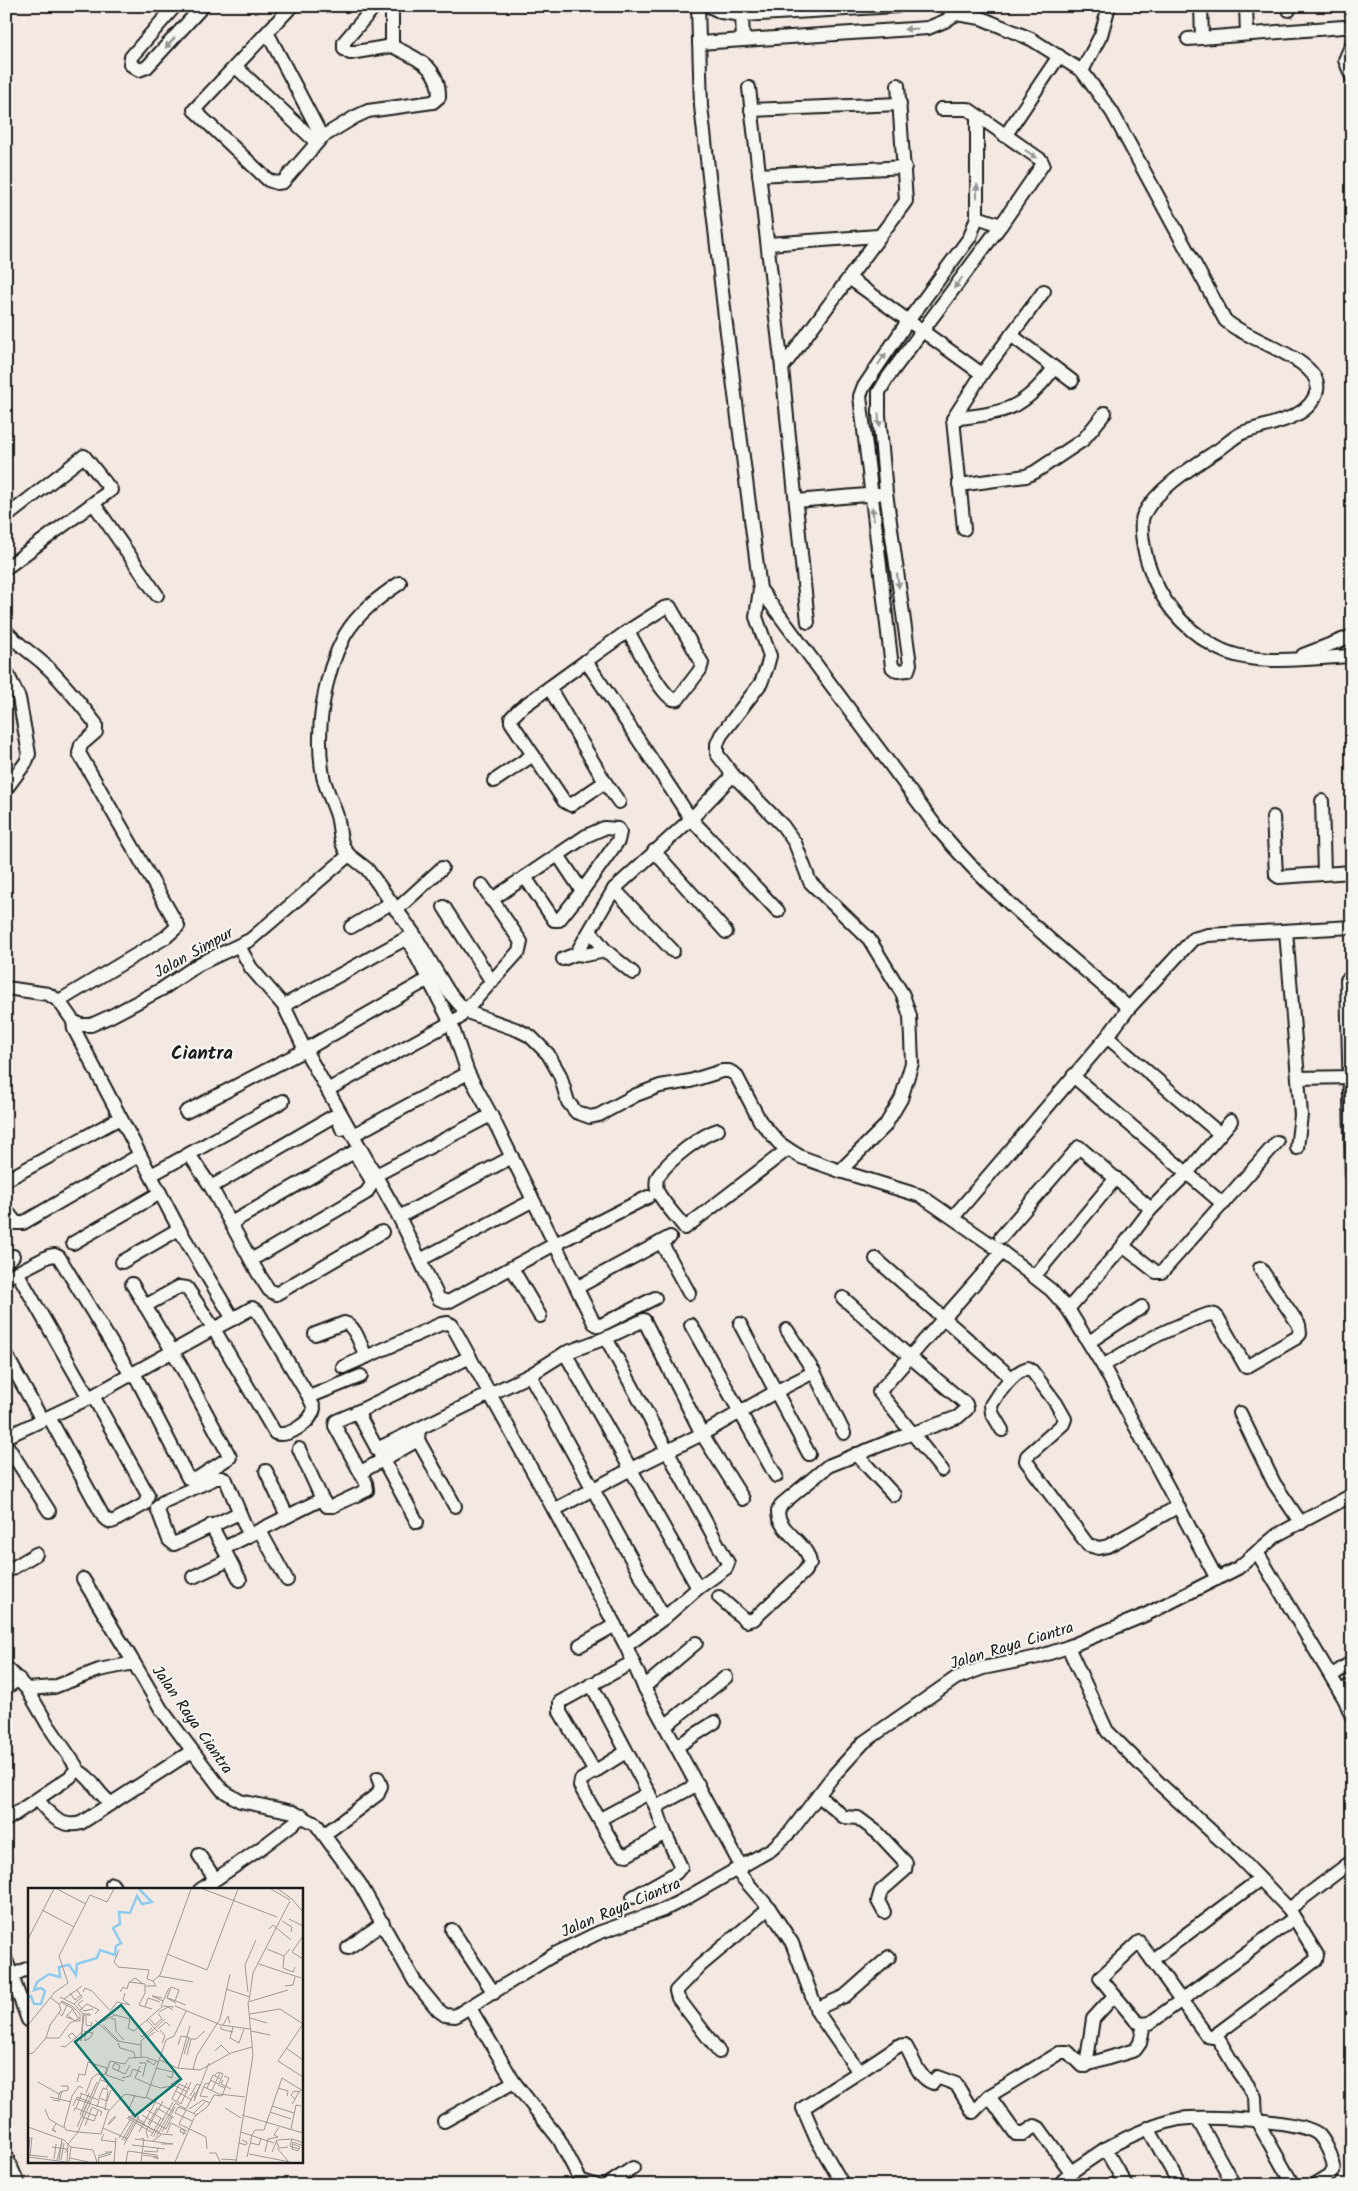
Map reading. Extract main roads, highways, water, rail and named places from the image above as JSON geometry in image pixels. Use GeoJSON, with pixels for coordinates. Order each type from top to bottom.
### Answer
{"type":"FeatureCollection","features":[{"type":"Feature","properties":{"kind":"district","name":"Ciantra"},"geometry":{"type":"Point","coordinates":[202,1054]}}]}
